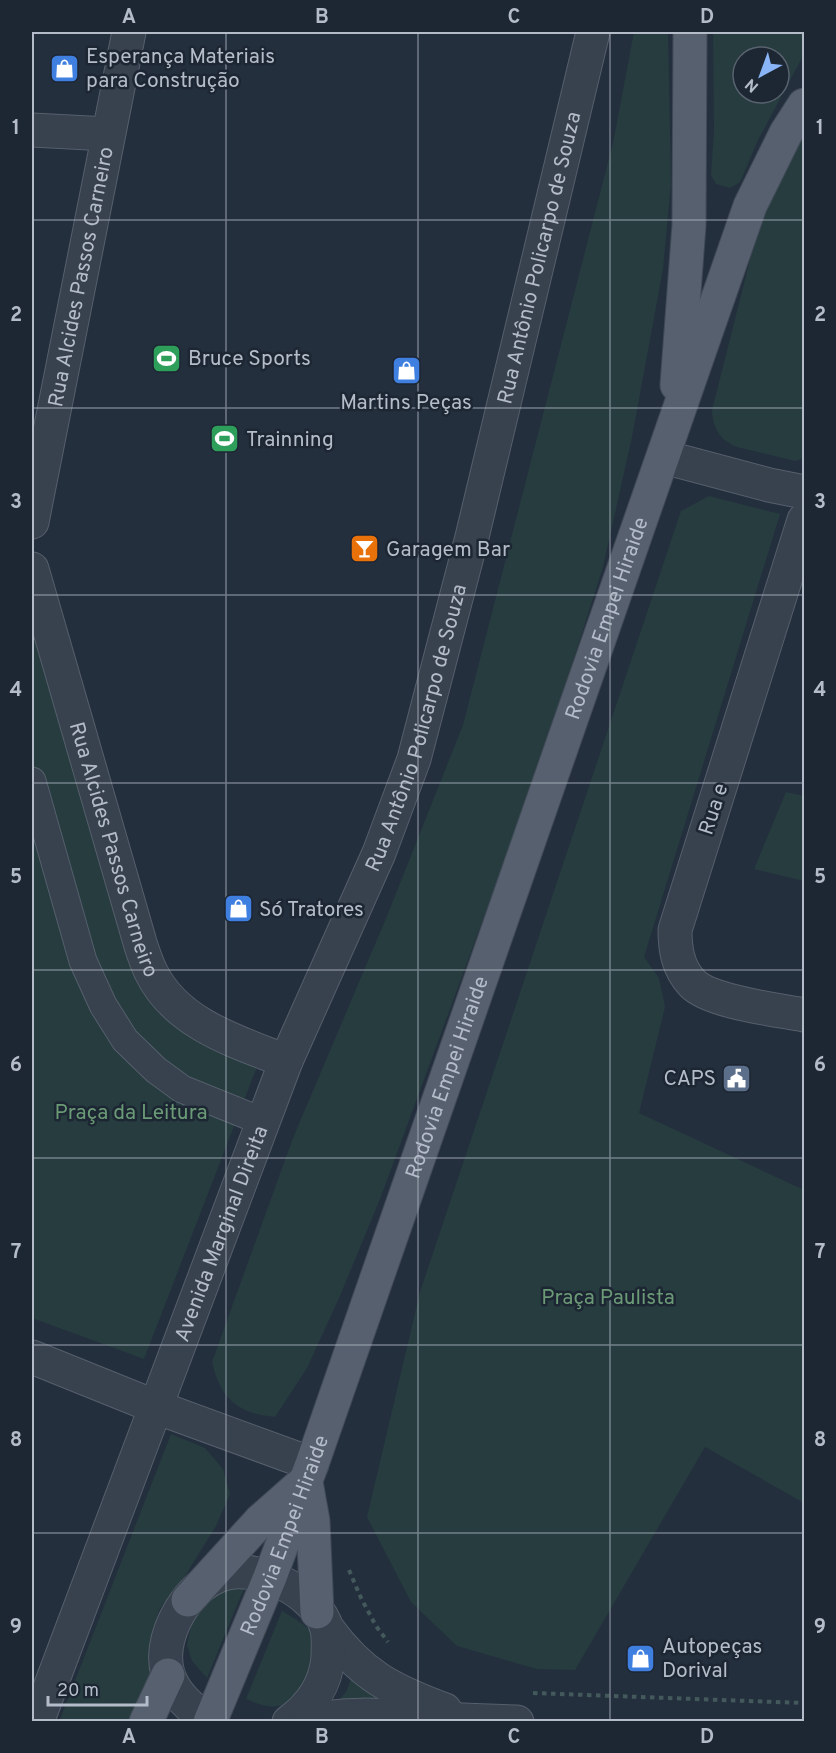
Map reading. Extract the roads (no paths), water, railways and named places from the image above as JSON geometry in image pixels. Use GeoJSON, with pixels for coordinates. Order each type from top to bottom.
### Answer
{"type":"FeatureCollection","features":[{"type":"Feature","properties":{"kind":"main road","name":"Rodovia Empei Hiraide"},"geometry":{"type":"LineString","coordinates":[[669,443],[689,225],[690,32]]}},
{"type":"Feature","properties":{"kind":"main road","name":"Rodovia Empei Hiraide"},"geometry":{"type":"LineString","coordinates":[[210,1722],[270,1577],[309,1472],[750,206],[786,133],[804,105]]}},
{"type":"Feature","properties":{"kind":"main road"},"geometry":{"type":"LineString","coordinates":[[188,1600],[260,1521],[309,1472]]}},
{"type":"Feature","properties":{"kind":"main road"},"geometry":{"type":"LineString","coordinates":[[309,1472],[322,1620]]}},
{"type":"Feature","properties":{"kind":"main road"},"geometry":{"type":"LineString","coordinates":[[146,1722],[168,1675]]}},
{"type":"Feature","properties":{"kind":"street","name":"Rua Alcides Passos Carneiro"},"geometry":{"type":"LineString","coordinates":[[32,522],[129,32]]}},
{"type":"Feature","properties":{"kind":"street","name":"Rua Antônio Policarpo de Souza"},"geometry":{"type":"LineString","coordinates":[[286,1061],[379,853],[414,759],[472,537],[593,32]]}},
{"type":"Feature","properties":{"kind":"street"},"geometry":{"type":"LineString","coordinates":[[32,130],[108,134]]}},
{"type":"Feature","properties":{"kind":"street"},"geometry":{"type":"LineString","coordinates":[[669,443],[761,483],[804,492]]}},
{"type":"Feature","properties":{"kind":"street","name":"Rua e"},"geometry":{"type":"LineString","coordinates":[[804,520],[675,930],[675,947],[680,966],[693,984],[711,995],[804,1015]]}},
{"type":"Feature","properties":{"kind":"street","name":"Rua Alcides Passos Carneiro"},"geometry":{"type":"LineString","coordinates":[[33,581],[141,946],[152,974],[173,1002],[195,1020],[220,1035],[286,1061]]}},
{"type":"Feature","properties":{"kind":"street"},"geometry":{"type":"LineString","coordinates":[[32,781],[83,961],[103,1005],[125,1040],[156,1070],[182,1089],[264,1122]]}},
{"type":"Feature","properties":{"kind":"street","name":"Avenida Marginal Direita"},"geometry":{"type":"LineString","coordinates":[[37,1722],[286,1061]]}},
{"type":"Feature","properties":{"kind":"street"},"geometry":{"type":"LineString","coordinates":[[32,1357],[309,1472]]}},
{"type":"Feature","properties":{"kind":"street"},"geometry":{"type":"LineString","coordinates":[[210,1722],[182,1698],[168,1675],[165,1661],[168,1641],[174,1621],[188,1600],[205,1583],[218,1575],[233,1572],[270,1577],[297,1592],[308,1600],[344,1651],[363,1669],[414,1699],[471,1721]]}},
{"type":"Feature","properties":{"kind":"street"},"geometry":{"type":"LineString","coordinates":[[290,1722],[307,1706],[322,1683],[327,1660],[322,1620]]}},
{"type":"Feature","properties":{"kind":"street"},"geometry":{"type":"LineString","coordinates":[[305,1722],[325,1716],[358,1714],[471,1721],[524,1707]]}},
{"type":"Feature","properties":{"kind":"place","name":"Esperança Materiais para Construção"},"geometry":{"type":"Point","coordinates":[65,68]}},
{"type":"Feature","properties":{"kind":"place","name":"Bruce Sports"},"geometry":{"type":"Point","coordinates":[167,358]}},
{"type":"Feature","properties":{"kind":"place","name":"Martins Peças"},"geometry":{"type":"Point","coordinates":[406,371]}},
{"type":"Feature","properties":{"kind":"place","name":"Trainning"},"geometry":{"type":"Point","coordinates":[225,439]}},
{"type":"Feature","properties":{"kind":"place","name":"Garagem Bar"},"geometry":{"type":"Point","coordinates":[365,549]}},
{"type":"Feature","properties":{"kind":"place","name":"Só Tratores"},"geometry":{"type":"Point","coordinates":[238,909]}},
{"type":"Feature","properties":{"kind":"place","name":"CAPS"},"geometry":{"type":"Point","coordinates":[737,1078]}},
{"type":"Feature","properties":{"kind":"place","name":"Autopeças Dorival"},"geometry":{"type":"Point","coordinates":[641,1658]}},
{"type":"Feature","properties":{"kind":"park label","name":"Praça da Leitura"},"geometry":{"type":"Point","coordinates":[131,1112]}},
{"type":"Feature","properties":{"kind":"park label","name":"Praça Paulista"},"geometry":{"type":"Point","coordinates":[608,1297]}}]}
